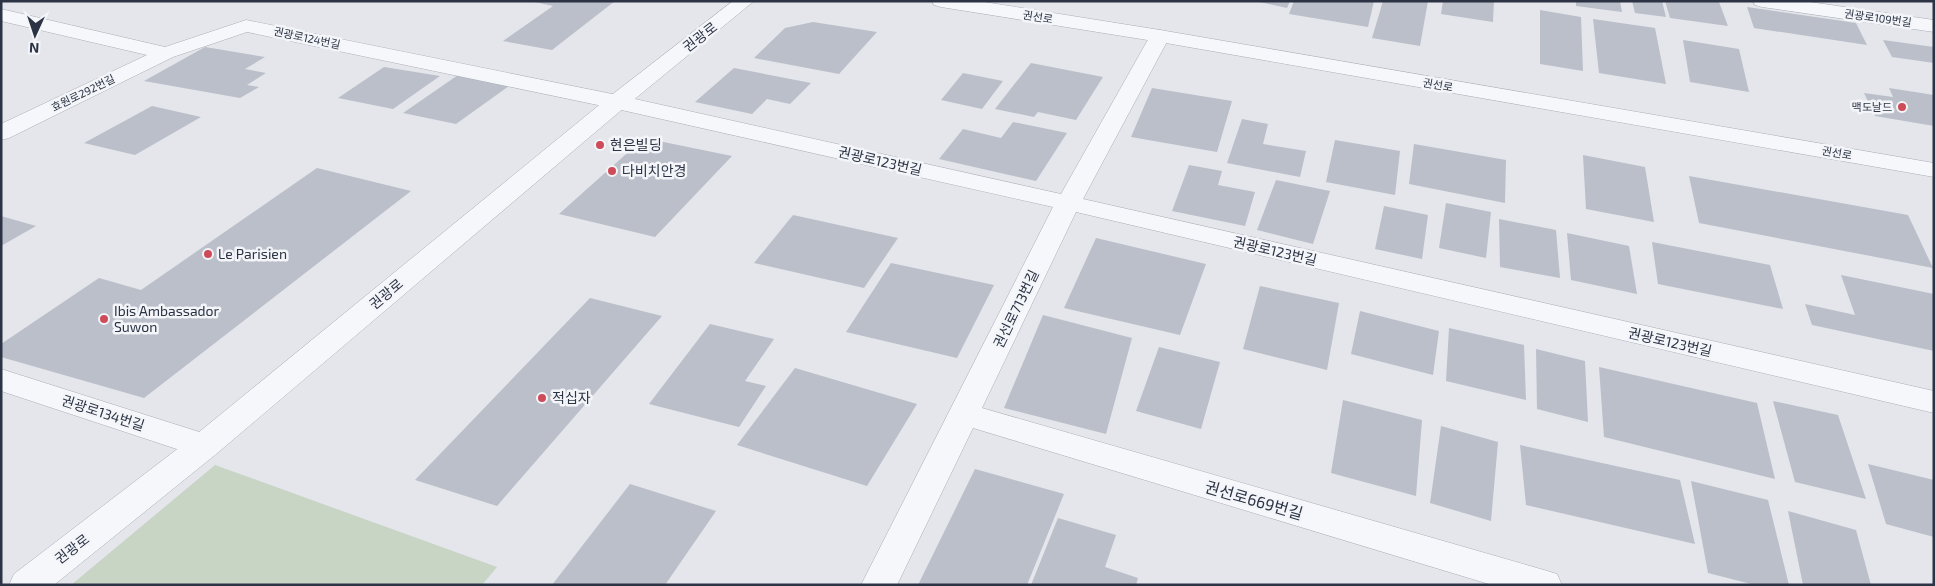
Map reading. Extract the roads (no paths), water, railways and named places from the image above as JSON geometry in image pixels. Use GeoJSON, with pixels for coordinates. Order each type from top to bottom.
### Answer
{"type":"FeatureCollection","features":[{"type":"Feature","properties":{"kind":"street","name":"권광로"},"geometry":{"type":"LineString","coordinates":[[27,585],[204,446],[616,102],[745,1]]}},
{"type":"Feature","properties":{"kind":"street","name":"권선로"},"geometry":{"type":"LineString","coordinates":[[941,1],[1160,36],[1932,173]]}},
{"type":"Feature","properties":{"kind":"street","name":"권광로109번길"},"geometry":{"type":"LineString","coordinates":[[1762,1],[1934,26]]}},
{"type":"Feature","properties":{"kind":"street"},"geometry":{"type":"LineString","coordinates":[[1,15],[166,53]]}},
{"type":"Feature","properties":{"kind":"street","name":"권광로124번길"},"geometry":{"type":"LineString","coordinates":[[166,53],[246,26],[616,102]]}},
{"type":"Feature","properties":{"kind":"street","name":"권선로713번길"},"geometry":{"type":"LineString","coordinates":[[879,585],[1068,203],[1160,36]]}},
{"type":"Feature","properties":{"kind":"street","name":"효원로292번길"},"geometry":{"type":"LineString","coordinates":[[1,133],[166,53]]}},
{"type":"Feature","properties":{"kind":"street","name":"권광로123번길"},"geometry":{"type":"LineString","coordinates":[[616,102],[1068,203],[1934,402]]}},
{"type":"Feature","properties":{"kind":"street","name":"권광로134번길"},"geometry":{"type":"LineString","coordinates":[[1,380],[204,446]]}},
{"type":"Feature","properties":{"kind":"street","name":"권선로669번길"},"geometry":{"type":"LineString","coordinates":[[964,414],[1544,585]]}},
{"type":"Feature","properties":{"kind":"place","name":"맥도날드"},"geometry":{"type":"Point","coordinates":[1902,107]}},
{"type":"Feature","properties":{"kind":"place","name":"현은빌딩"},"geometry":{"type":"Point","coordinates":[600,145]}},
{"type":"Feature","properties":{"kind":"place","name":"다비치안경"},"geometry":{"type":"Point","coordinates":[612,171]}},
{"type":"Feature","properties":{"kind":"place","name":"Le Parisien"},"geometry":{"type":"Point","coordinates":[208,254]}},
{"type":"Feature","properties":{"kind":"place","name":"Ibis Ambassador Suwon"},"geometry":{"type":"Point","coordinates":[104,319]}},
{"type":"Feature","properties":{"kind":"place","name":"적십자"},"geometry":{"type":"Point","coordinates":[542,398]}}]}
